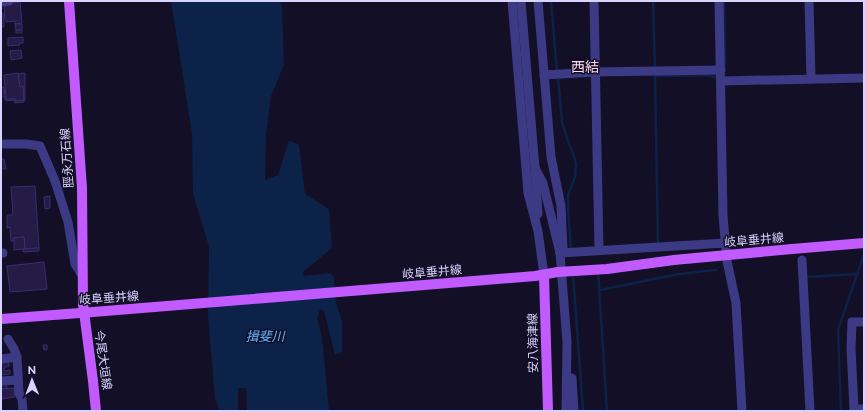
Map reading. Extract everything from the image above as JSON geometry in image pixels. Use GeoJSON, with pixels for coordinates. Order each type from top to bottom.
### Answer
{"type":"FeatureCollection","features":[{"type":"Feature","properties":{"kind":"main road","name":"脛永万石線"},"geometry":{"type":"LineString","coordinates":[[69,1],[82,188],[82,275],[88,313]]}},
{"type":"Feature","properties":{"kind":"main road","name":"岐阜垂井線"},"geometry":{"type":"LineString","coordinates":[[1,319],[540,276],[558,272],[607,269],[674,260],[864,243]]}},
{"type":"Feature","properties":{"kind":"main road","name":"安八海津線"},"geometry":{"type":"LineString","coordinates":[[540,276],[548,411]]}},
{"type":"Feature","properties":{"kind":"main road","name":"今尾大垣線"},"geometry":{"type":"LineString","coordinates":[[88,313],[91,367],[96,411]]}},
{"type":"Feature","properties":{"kind":"street"},"geometry":{"type":"LineString","coordinates":[[1,2],[9,1]]}},
{"type":"Feature","properties":{"kind":"street"},"geometry":{"type":"LineString","coordinates":[[512,1],[528,193],[538,231]]}},
{"type":"Feature","properties":{"kind":"street"},"geometry":{"type":"LineString","coordinates":[[521,1],[535,168],[540,276]]}},
{"type":"Feature","properties":{"kind":"street"},"geometry":{"type":"LineString","coordinates":[[538,1],[550,157],[561,206],[563,249],[560,253]]}},
{"type":"Feature","properties":{"kind":"street"},"geometry":{"type":"LineString","coordinates":[[594,1],[599,250]]}},
{"type":"Feature","properties":{"kind":"street"},"geometry":{"type":"LineString","coordinates":[[719,1],[723,216],[728,265],[736,303],[742,411]]}},
{"type":"Feature","properties":{"kind":"street"},"geometry":{"type":"LineString","coordinates":[[809,1],[812,79]]}},
{"type":"Feature","properties":{"kind":"street"},"geometry":{"type":"LineString","coordinates":[[544,75],[596,72],[721,70]]}},
{"type":"Feature","properties":{"kind":"street"},"geometry":{"type":"LineString","coordinates":[[721,81],[864,78]]}},
{"type":"Feature","properties":{"kind":"street"},"geometry":{"type":"LineString","coordinates":[[1,144],[26,144],[40,146],[55,182],[66,215],[75,264],[82,275]]}},
{"type":"Feature","properties":{"kind":"street"},"geometry":{"type":"LineString","coordinates":[[535,168],[543,183],[560,253],[567,342],[572,373],[574,411]]}},
{"type":"Feature","properties":{"kind":"street"},"geometry":{"type":"LineString","coordinates":[[560,253],[725,243]]}},
{"type":"Feature","properties":{"kind":"street"},"geometry":{"type":"LineString","coordinates":[[802,260],[810,411]]}},
{"type":"Feature","properties":{"kind":"street"},"geometry":{"type":"LineString","coordinates":[[864,322],[852,322],[854,409],[864,409]]}},
{"type":"Feature","properties":{"kind":"street"},"geometry":{"type":"LineString","coordinates":[[8,339],[17,357],[19,393],[22,399],[23,411]]}},
{"type":"Feature","properties":{"kind":"street"},"geometry":{"type":"LineString","coordinates":[[566,411],[567,342]]}},
{"type":"Feature","properties":{"kind":"street"},"geometry":{"type":"LineString","coordinates":[[1,359],[17,357]]}},
{"type":"Feature","properties":{"kind":"street"},"geometry":{"type":"LineString","coordinates":[[1,381],[18,380]]}},
{"type":"Feature","properties":{"kind":"water","name":"揖斐川"},"geometry":{"type":"Polygon","coordinates":[[[171,1],[280,1],[282,7],[284,65],[271,96],[266,135],[265,180],[278,175],[289,140],[299,145],[305,194],[329,209],[332,248],[303,272],[304,276],[330,273],[334,277],[336,303],[342,321],[342,352],[335,355],[324,311],[320,309],[317,318],[322,337],[329,411],[247,411],[246,388],[238,388],[238,411],[220,411],[215,399],[208,315],[209,247],[193,194],[192,134],[171,1]]]}},
{"type":"Feature","properties":{"kind":"building"},"geometry":{"type":"Polygon","coordinates":[[[20,2],[22,23],[15,24],[15,21],[6,22],[4,4],[20,2]]]}},
{"type":"Feature","properties":{"kind":"building"},"geometry":{"type":"Polygon","coordinates":[[[1,13],[3,13],[4,27],[1,27],[1,13]]]}},
{"type":"Feature","properties":{"kind":"building"},"geometry":{"type":"Polygon","coordinates":[[[15,24],[22,24],[22,29],[16,30],[15,24]]]}},
{"type":"Feature","properties":{"kind":"building"},"geometry":{"type":"Polygon","coordinates":[[[16,30],[22,30],[22,33],[16,33],[16,30]]]}},
{"type":"Feature","properties":{"kind":"building"},"geometry":{"type":"Polygon","coordinates":[[[23,37],[23,43],[19,43],[20,45],[8,46],[8,38],[23,37]]]}},
{"type":"Feature","properties":{"kind":"building"},"geometry":{"type":"Polygon","coordinates":[[[21,50],[22,58],[11,60],[10,51],[21,50]]]}},
{"type":"Feature","properties":{"kind":"building"},"geometry":{"type":"Polygon","coordinates":[[[18,73],[20,87],[23,86],[24,100],[5,100],[4,75],[18,73]]]}},
{"type":"Feature","properties":{"kind":"building"},"geometry":{"type":"Polygon","coordinates":[[[25,73],[24,100],[23,86],[20,87],[18,74],[25,73]]]}},
{"type":"Feature","properties":{"kind":"building"},"geometry":{"type":"Polygon","coordinates":[[[1,87],[4,87],[5,97],[1,97],[1,87]]]}},
{"type":"Feature","properties":{"kind":"building"},"geometry":{"type":"Polygon","coordinates":[[[6,99],[15,99],[16,101],[24,100],[24,102],[15,103],[14,100],[7,101],[6,99]]]}},
{"type":"Feature","properties":{"kind":"building"},"geometry":{"type":"Polygon","coordinates":[[[1,159],[4,159],[6,169],[1,169],[1,159]]]}},
{"type":"Feature","properties":{"kind":"building"},"geometry":{"type":"Polygon","coordinates":[[[35,186],[39,248],[25,249],[24,237],[14,238],[14,241],[11,241],[10,227],[7,228],[7,215],[13,215],[11,187],[35,186]]]}},
{"type":"Feature","properties":{"kind":"building"},"geometry":{"type":"Polygon","coordinates":[[[50,196],[50,208],[45,209],[44,197],[50,196]]]}},
{"type":"Feature","properties":{"kind":"building"},"geometry":{"type":"Polygon","coordinates":[[[24,237],[25,249],[14,250],[14,238],[24,237]]]}},
{"type":"Feature","properties":{"kind":"building"},"geometry":{"type":"Polygon","coordinates":[[[39,248],[39,251],[23,252],[23,249],[39,248]]]}},
{"type":"Feature","properties":{"kind":"building"},"geometry":{"type":"Polygon","coordinates":[[[44,262],[47,289],[10,292],[7,266],[44,262]]]}},
{"type":"Feature","properties":{"kind":"building"},"geometry":{"type":"Polygon","coordinates":[[[43,345],[47,345],[47,350],[44,350],[43,345]]]}},
{"type":"Feature","properties":{"kind":"building"},"geometry":{"type":"Polygon","coordinates":[[[9,362],[9,366],[4,369],[5,371],[10,370],[10,374],[1,375],[1,363],[9,362]]]}},
{"type":"Feature","properties":{"kind":"building"},"geometry":{"type":"Polygon","coordinates":[[[6,384],[7,388],[1,389],[1,385],[6,384]]]}},
{"type":"Feature","properties":{"kind":"building"},"geometry":{"type":"Polygon","coordinates":[[[14,388],[15,397],[2,399],[1,389],[14,388]]]}},
{"type":"Feature","properties":{"kind":"waterway"},"geometry":{"type":"LineString","coordinates":[[551,1],[557,72]]}},
{"type":"Feature","properties":{"kind":"waterway"},"geometry":{"type":"LineString","coordinates":[[653,1],[655,67]]}},
{"type":"Feature","properties":{"kind":"waterway"},"geometry":{"type":"LineString","coordinates":[[724,1],[725,66]]}},
{"type":"Feature","properties":{"kind":"waterway"},"geometry":{"type":"LineString","coordinates":[[657,243],[655,76],[707,75],[716,77]]}},
{"type":"Feature","properties":{"kind":"waterway"},"geometry":{"type":"LineString","coordinates":[[558,77],[562,122],[576,164],[575,177],[568,195],[571,250]]}},
{"type":"Feature","properties":{"kind":"waterway"},"geometry":{"type":"LineString","coordinates":[[841,411],[838,330],[864,254]]}},
{"type":"Feature","properties":{"kind":"waterway"},"geometry":{"type":"LineString","coordinates":[[600,290],[679,274],[716,270]]}},
{"type":"Feature","properties":{"kind":"waterway"},"geometry":{"type":"LineString","coordinates":[[598,271],[607,411]]}},
{"type":"Feature","properties":{"kind":"waterway"},"geometry":{"type":"LineString","coordinates":[[573,273],[583,411]]}},
{"type":"Feature","properties":{"kind":"waterway"},"geometry":{"type":"LineString","coordinates":[[806,277],[857,274]]}},
{"type":"Feature","properties":{"kind":"district","name":"西結"},"geometry":{"type":"Point","coordinates":[585,67]}}]}
